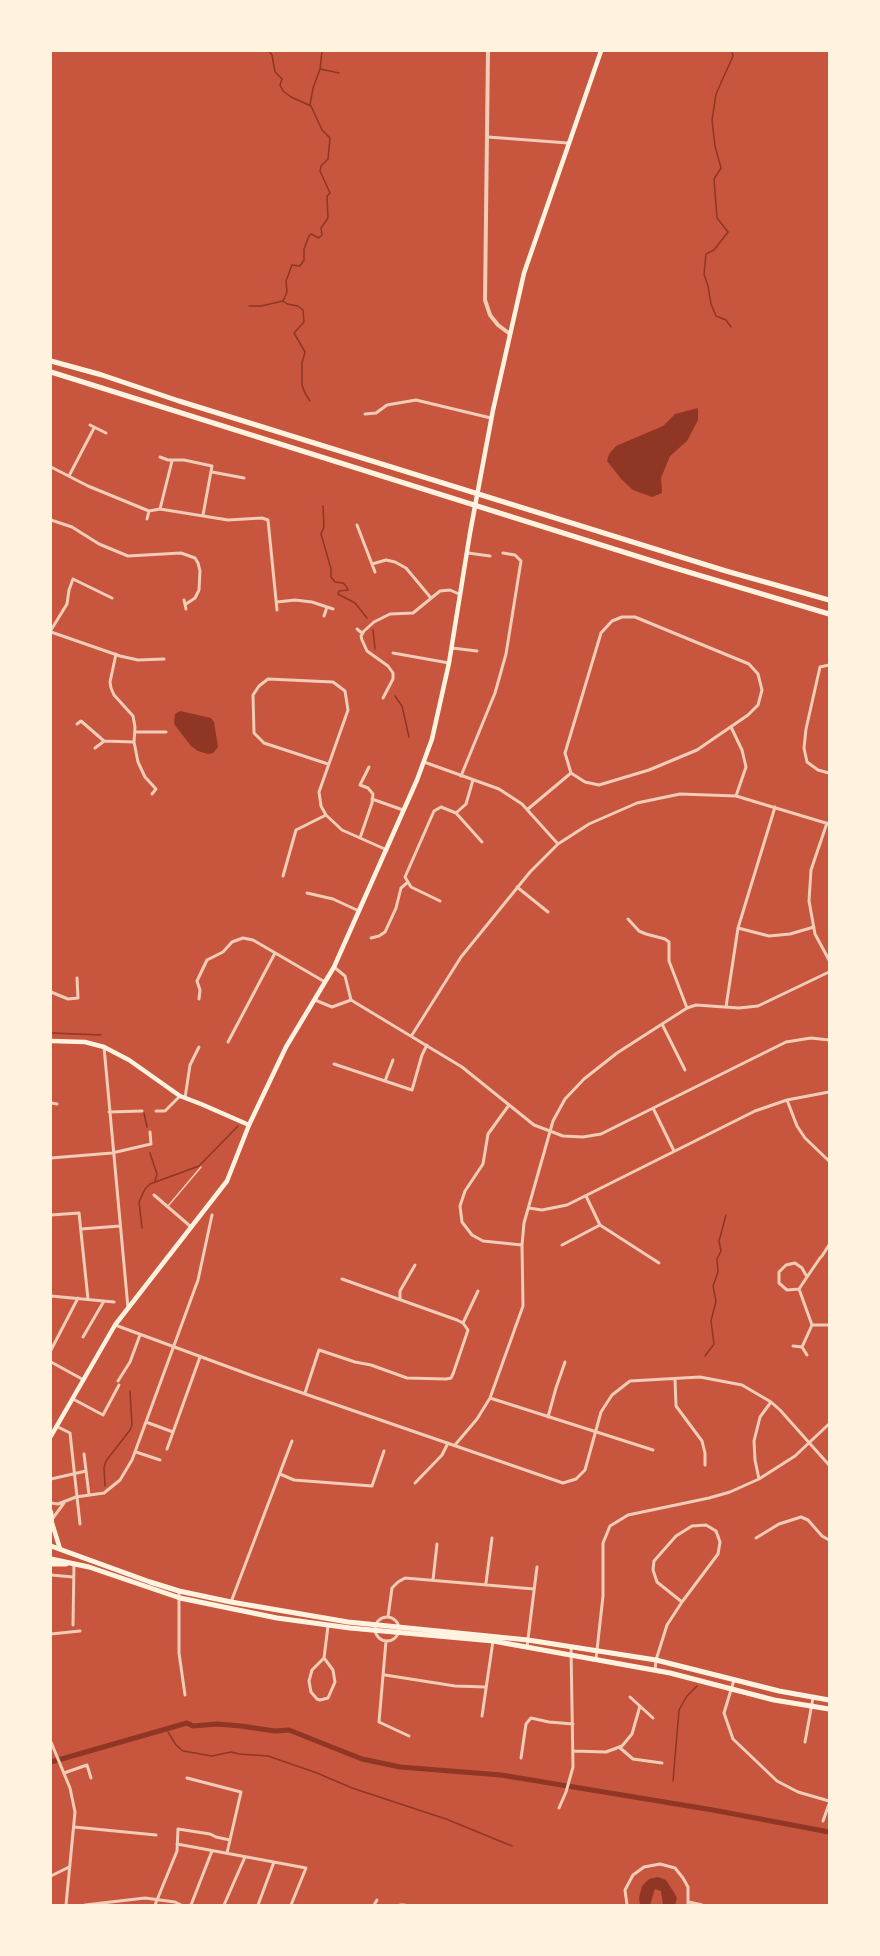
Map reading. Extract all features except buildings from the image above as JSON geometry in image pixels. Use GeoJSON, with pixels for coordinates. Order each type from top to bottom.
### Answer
{"type":"FeatureCollection","features":[{"type":"Feature","properties":{"kind":"highway"},"geometry":{"type":"LineString","coordinates":[[51,361],[748,578],[829,600]]}},
{"type":"Feature","properties":{"kind":"highway"},"geometry":{"type":"LineString","coordinates":[[51,372],[678,570],[829,614]]}},
{"type":"Feature","properties":{"kind":"highway"},"geometry":{"type":"LineString","coordinates":[[51,1546],[180,1594]]}},
{"type":"Feature","properties":{"kind":"highway"},"geometry":{"type":"LineString","coordinates":[[51,1562],[74,1564],[180,1594],[230,1605],[376,1628],[528,1640],[571,1646],[656,1660],[829,1700]]}},
{"type":"Feature","properties":{"kind":"highway"},"geometry":{"type":"LineString","coordinates":[[493,1638],[527,1647],[655,1670],[774,1700],[829,1709]]}},
{"type":"Feature","properties":{"kind":"main road"},"geometry":{"type":"LineString","coordinates":[[51,1436],[115,1325],[226,1181],[249,1125],[286,1047],[334,967],[405,811],[432,739],[449,663],[491,418],[524,273],[601,51]]}},
{"type":"Feature","properties":{"kind":"main road"},"geometry":{"type":"LineString","coordinates":[[51,1041],[85,1042],[104,1047],[129,1060],[182,1097],[249,1125]]}},
{"type":"Feature","properties":{"kind":"main road"},"geometry":{"type":"LineString","coordinates":[[52,1520],[60,1549]]}},
{"type":"Feature","properties":{"kind":"street"},"geometry":{"type":"LineString","coordinates":[[488,51],[485,300],[490,315],[510,334]]}},
{"type":"Feature","properties":{"kind":"street"},"geometry":{"type":"LineString","coordinates":[[488,138],[568,143]]}},
{"type":"Feature","properties":{"kind":"street"},"geometry":{"type":"LineString","coordinates":[[365,414],[376,413],[387,405],[416,400],[491,418]]}},
{"type":"Feature","properties":{"kind":"street"},"geometry":{"type":"LineString","coordinates":[[69,476],[92,426],[106,433]]}},
{"type":"Feature","properties":{"kind":"street"},"geometry":{"type":"LineString","coordinates":[[160,457],[172,461],[176,459],[212,466],[203,515]]}},
{"type":"Feature","properties":{"kind":"street"},"geometry":{"type":"LineString","coordinates":[[160,509],[172,461]]}},
{"type":"Feature","properties":{"kind":"street"},"geometry":{"type":"LineString","coordinates":[[51,467],[88,486],[149,511],[160,509],[228,520],[262,518],[268,520],[277,610]]}},
{"type":"Feature","properties":{"kind":"street"},"geometry":{"type":"LineString","coordinates":[[212,472],[244,478]]}},
{"type":"Feature","properties":{"kind":"street"},"geometry":{"type":"LineString","coordinates":[[147,519],[149,511]]}},
{"type":"Feature","properties":{"kind":"street"},"geometry":{"type":"LineString","coordinates":[[51,520],[68,525],[99,544],[132,557],[181,553],[195,558],[200,571],[199,590],[195,598],[185,604]]}},
{"type":"Feature","properties":{"kind":"street"},"geometry":{"type":"LineString","coordinates":[[357,525],[375,572]]}},
{"type":"Feature","properties":{"kind":"street"},"geometry":{"type":"LineString","coordinates":[[359,531],[364,529]]}},
{"type":"Feature","properties":{"kind":"street"},"geometry":{"type":"LineString","coordinates":[[467,553],[490,556]]}},
{"type":"Feature","properties":{"kind":"street"},"geometry":{"type":"LineString","coordinates":[[461,776],[495,693],[506,654],[521,561],[515,555],[503,553]]}},
{"type":"Feature","properties":{"kind":"street"},"geometry":{"type":"LineString","coordinates":[[372,564],[386,560],[396,562],[406,568],[431,598]]}},
{"type":"Feature","properties":{"kind":"street"},"geometry":{"type":"LineString","coordinates":[[112,598],[73,579],[67,604],[51,631],[138,660],[164,659]]}},
{"type":"Feature","properties":{"kind":"street"},"geometry":{"type":"LineString","coordinates":[[384,698],[393,674],[388,666],[367,651],[362,640],[362,633],[374,622],[390,614],[413,613],[440,591],[450,590],[460,594]]}},
{"type":"Feature","properties":{"kind":"street"},"geometry":{"type":"LineString","coordinates":[[277,602],[287,600],[312,602],[333,609]]}},
{"type":"Feature","properties":{"kind":"street"},"geometry":{"type":"LineString","coordinates":[[324,616],[327,607]]}},
{"type":"Feature","properties":{"kind":"street"},"geometry":{"type":"LineString","coordinates":[[622,617],[635,617],[749,664],[758,674],[762,690],[758,705],[748,715],[697,750],[649,770],[599,785],[585,782],[572,773],[565,753],[601,633],[612,621],[622,617]]}},
{"type":"Feature","properties":{"kind":"street"},"geometry":{"type":"LineString","coordinates":[[357,629],[362,633]]}},
{"type":"Feature","properties":{"kind":"street"},"geometry":{"type":"LineString","coordinates":[[451,648],[477,651]]}},
{"type":"Feature","properties":{"kind":"street"},"geometry":{"type":"LineString","coordinates":[[393,653],[449,663]]}},
{"type":"Feature","properties":{"kind":"street"},"geometry":{"type":"LineString","coordinates":[[116,654],[110,682],[111,688],[114,695],[133,716],[134,742],[138,762],[145,777],[156,789],[152,794]]}},
{"type":"Feature","properties":{"kind":"street"},"geometry":{"type":"LineString","coordinates":[[829,665],[820,667],[804,748],[807,762],[818,770],[829,773]]}},
{"type":"Feature","properties":{"kind":"street"},"geometry":{"type":"LineString","coordinates":[[328,764],[264,743],[254,733],[253,695],[268,679],[333,682],[345,691],[348,710],[319,792],[321,806],[326,815],[342,830],[387,850]]}},
{"type":"Feature","properties":{"kind":"street"},"geometry":{"type":"LineString","coordinates":[[80,721],[104,741],[134,742]]}},
{"type":"Feature","properties":{"kind":"street"},"geometry":{"type":"LineString","coordinates":[[731,727],[742,750],[746,767],[736,796]]}},
{"type":"Feature","properties":{"kind":"street"},"geometry":{"type":"LineString","coordinates":[[135,732],[166,732]]}},
{"type":"Feature","properties":{"kind":"street"},"geometry":{"type":"LineString","coordinates":[[95,748],[104,741]]}},
{"type":"Feature","properties":{"kind":"street"},"geometry":{"type":"LineString","coordinates":[[424,762],[499,789],[528,809],[558,844]]}},
{"type":"Feature","properties":{"kind":"street"},"geometry":{"type":"LineString","coordinates":[[360,838],[373,794],[368,788],[360,785],[369,767]]}},
{"type":"Feature","properties":{"kind":"street"},"geometry":{"type":"LineString","coordinates":[[528,809],[572,773]]}},
{"type":"Feature","properties":{"kind":"street"},"geometry":{"type":"LineString","coordinates":[[456,813],[466,804],[473,780]]}},
{"type":"Feature","properties":{"kind":"street"},"geometry":{"type":"LineString","coordinates":[[412,1035],[461,957],[517,887],[558,844],[589,824],[637,803],[680,794],[736,796],[828,824],[811,870],[809,901],[815,934],[829,960]]}},
{"type":"Feature","properties":{"kind":"street"},"geometry":{"type":"LineString","coordinates":[[372,800],[405,811]]}},
{"type":"Feature","properties":{"kind":"street"},"geometry":{"type":"LineString","coordinates":[[440,901],[411,887],[405,877],[434,811],[441,807],[456,813],[482,842]]}},
{"type":"Feature","properties":{"kind":"street"},"geometry":{"type":"LineString","coordinates":[[726,1006],[738,928],[776,807]]}},
{"type":"Feature","properties":{"kind":"street"},"geometry":{"type":"LineString","coordinates":[[282,876],[296,830],[326,815]]}},
{"type":"Feature","properties":{"kind":"street"},"geometry":{"type":"LineString","coordinates":[[371,938],[386,932],[401,888],[408,882]]}},
{"type":"Feature","properties":{"kind":"street"},"geometry":{"type":"LineString","coordinates":[[517,887],[548,912]]}},
{"type":"Feature","properties":{"kind":"street"},"geometry":{"type":"LineString","coordinates":[[307,893],[360,911]]}},
{"type":"Feature","properties":{"kind":"street"},"geometry":{"type":"LineString","coordinates":[[628,919],[639,931],[669,942],[669,961],[687,1008]]}},
{"type":"Feature","properties":{"kind":"street"},"geometry":{"type":"LineString","coordinates":[[738,928],[769,936],[790,934],[813,927]]}},
{"type":"Feature","properties":{"kind":"street"},"geometry":{"type":"LineString","coordinates":[[199,999],[200,990],[197,981],[207,960],[223,952],[232,942],[243,938],[253,940],[325,982]]}},
{"type":"Feature","properties":{"kind":"street"},"geometry":{"type":"LineString","coordinates":[[228,1042],[275,952]]}},
{"type":"Feature","properties":{"kind":"street"},"geometry":{"type":"LineString","coordinates":[[334,967],[345,976],[351,1000],[462,1067],[534,1125],[562,1136],[583,1137],[601,1134],[786,1042],[811,1038],[829,1040]]}},
{"type":"Feature","properties":{"kind":"street"},"geometry":{"type":"LineString","coordinates":[[454,1445],[477,1419],[490,1398],[507,1356],[523,1306],[524,1223],[550,1132],[565,1099],[584,1079],[617,1053],[687,1008],[696,1005],[739,1008],[758,1006],[829,972]]}},
{"type":"Feature","properties":{"kind":"street"},"geometry":{"type":"LineString","coordinates":[[51,992],[68,999],[78,998],[77,978]]}},
{"type":"Feature","properties":{"kind":"street"},"geometry":{"type":"LineString","coordinates":[[315,1000],[333,1007],[351,1000]]}},
{"type":"Feature","properties":{"kind":"street"},"geometry":{"type":"LineString","coordinates":[[662,1024],[685,1070]]}},
{"type":"Feature","properties":{"kind":"street"},"geometry":{"type":"LineString","coordinates":[[334,1064],[412,1090],[427,1045]]}},
{"type":"Feature","properties":{"kind":"street"},"geometry":{"type":"LineString","coordinates":[[104,1047],[128,1308]]}},
{"type":"Feature","properties":{"kind":"street"},"geometry":{"type":"LineString","coordinates":[[156,1111],[165,1111],[182,1097],[190,1065],[199,1047]]}},
{"type":"Feature","properties":{"kind":"street"},"geometry":{"type":"LineString","coordinates":[[385,1081],[393,1060]]}},
{"type":"Feature","properties":{"kind":"street"},"geometry":{"type":"LineString","coordinates":[[529,1208],[542,1210],[567,1205],[755,1111],[787,1100],[829,1092]]}},
{"type":"Feature","properties":{"kind":"street"},"geometry":{"type":"LineString","coordinates":[[787,1100],[797,1126],[805,1138],[829,1161]]}},
{"type":"Feature","properties":{"kind":"street"},"geometry":{"type":"LineString","coordinates":[[51,1103],[57,1104]]}},
{"type":"Feature","properties":{"kind":"street"},"geometry":{"type":"LineString","coordinates":[[509,1105],[488,1134],[483,1164],[465,1191],[460,1206],[462,1222],[472,1234],[483,1241],[522,1245]]}},
{"type":"Feature","properties":{"kind":"street"},"geometry":{"type":"LineString","coordinates":[[654,1108],[674,1151]]}},
{"type":"Feature","properties":{"kind":"street"},"geometry":{"type":"LineString","coordinates":[[109,1112],[142,1111]]}},
{"type":"Feature","properties":{"kind":"street"},"geometry":{"type":"LineString","coordinates":[[51,1158],[112,1153],[151,1144],[150,1132]]}},
{"type":"Feature","properties":{"kind":"street"},"geometry":{"type":"LineString","coordinates":[[154,1195],[190,1226]]}},
{"type":"Feature","properties":{"kind":"street"},"geometry":{"type":"LineString","coordinates":[[586,1196],[600,1225],[660,1263]]}},
{"type":"Feature","properties":{"kind":"street"},"geometry":{"type":"LineString","coordinates":[[51,1215],[79,1213],[88,1299]]}},
{"type":"Feature","properties":{"kind":"street"},"geometry":{"type":"LineString","coordinates":[[51,1503],[58,1504],[76,1497],[104,1493],[114,1486],[125,1473],[136,1452],[198,1280],[212,1215]]}},
{"type":"Feature","properties":{"kind":"street"},"geometry":{"type":"LineString","coordinates":[[562,1245],[600,1225]]}},
{"type":"Feature","properties":{"kind":"street"},"geometry":{"type":"LineString","coordinates":[[81,1229],[120,1226]]}},
{"type":"Feature","properties":{"kind":"street"},"geometry":{"type":"LineString","coordinates":[[799,1289],[829,1245]]}},
{"type":"Feature","properties":{"kind":"street"},"geometry":{"type":"LineString","coordinates":[[822,1256],[829,1260]]}},
{"type":"Feature","properties":{"kind":"street"},"geometry":{"type":"LineString","coordinates":[[799,1289],[787,1290],[779,1283],[779,1272],[786,1265],[795,1263],[802,1268],[807,1277]]}},
{"type":"Feature","properties":{"kind":"street"},"geometry":{"type":"LineString","coordinates":[[400,1299],[400,1291],[415,1265]]}},
{"type":"Feature","properties":{"kind":"street"},"geometry":{"type":"LineString","coordinates":[[305,1393],[319,1350],[407,1378],[436,1380],[451,1378],[468,1330],[463,1323],[342,1279]]}},
{"type":"Feature","properties":{"kind":"street"},"geometry":{"type":"LineString","coordinates":[[799,1289],[812,1325],[802,1347]]}},
{"type":"Feature","properties":{"kind":"street"},"geometry":{"type":"LineString","coordinates":[[463,1323],[478,1291]]}},
{"type":"Feature","properties":{"kind":"street"},"geometry":{"type":"LineString","coordinates":[[51,1296],[114,1302]]}},
{"type":"Feature","properties":{"kind":"street"},"geometry":{"type":"LineString","coordinates":[[51,1350],[78,1298]]}},
{"type":"Feature","properties":{"kind":"street"},"geometry":{"type":"LineString","coordinates":[[83,1337],[104,1301]]}},
{"type":"Feature","properties":{"kind":"street"},"geometry":{"type":"LineString","coordinates":[[115,1325],[563,1484],[576,1479],[585,1470],[601,1412],[612,1395],[630,1381],[700,1377],[731,1382],[753,1390],[780,1410],[829,1465]]}},
{"type":"Feature","properties":{"kind":"street"},"geometry":{"type":"LineString","coordinates":[[812,1325],[829,1325]]}},
{"type":"Feature","properties":{"kind":"street"},"geometry":{"type":"LineString","coordinates":[[72,1398],[103,1415],[130,1362],[140,1335]]}},
{"type":"Feature","properties":{"kind":"street"},"geometry":{"type":"LineString","coordinates":[[793,1346],[802,1347]]}},
{"type":"Feature","properties":{"kind":"street"},"geometry":{"type":"LineString","coordinates":[[802,1347],[807,1355]]}},
{"type":"Feature","properties":{"kind":"street"},"geometry":{"type":"LineString","coordinates":[[167,1449],[200,1357]]}},
{"type":"Feature","properties":{"kind":"street"},"geometry":{"type":"LineString","coordinates":[[51,1362],[82,1379]]}},
{"type":"Feature","properties":{"kind":"street"},"geometry":{"type":"LineString","coordinates":[[548,1417],[565,1362]]}},
{"type":"Feature","properties":{"kind":"street"},"geometry":{"type":"LineString","coordinates":[[675,1378],[676,1406],[702,1441],[705,1465]]}},
{"type":"Feature","properties":{"kind":"street"},"geometry":{"type":"LineString","coordinates":[[490,1398],[653,1450]]}},
{"type":"Feature","properties":{"kind":"street"},"geometry":{"type":"LineString","coordinates":[[759,1479],[754,1441],[760,1417],[771,1402]]}},
{"type":"Feature","properties":{"kind":"street"},"geometry":{"type":"LineString","coordinates":[[146,1422],[173,1432]]}},
{"type":"Feature","properties":{"kind":"street"},"geometry":{"type":"LineString","coordinates":[[596,1659],[603,1596],[603,1543],[610,1526],[628,1515],[710,1498],[759,1479],[810,1444],[829,1424]]}},
{"type":"Feature","properties":{"kind":"street"},"geometry":{"type":"LineString","coordinates":[[56,1426],[70,1433],[80,1524]]}},
{"type":"Feature","properties":{"kind":"street"},"geometry":{"type":"LineString","coordinates":[[230,1605],[292,1442]]}},
{"type":"Feature","properties":{"kind":"street"},"geometry":{"type":"LineString","coordinates":[[415,1483],[442,1455],[448,1443]]}},
{"type":"Feature","properties":{"kind":"street"},"geometry":{"type":"LineString","coordinates":[[280,1474],[294,1480],[372,1486],[384,1451]]}},
{"type":"Feature","properties":{"kind":"street"},"geometry":{"type":"LineString","coordinates":[[136,1452],[160,1460]]}},
{"type":"Feature","properties":{"kind":"street"},"geometry":{"type":"LineString","coordinates":[[84,1454],[89,1495]]}},
{"type":"Feature","properties":{"kind":"street"},"geometry":{"type":"LineString","coordinates":[[51,1479],[86,1471]]}},
{"type":"Feature","properties":{"kind":"street"},"geometry":{"type":"LineString","coordinates":[[52,1520],[58,1508],[67,1500]]}},
{"type":"Feature","properties":{"kind":"street"},"geometry":{"type":"LineString","coordinates":[[756,1538],[779,1524],[801,1517],[808,1520],[822,1536],[829,1540]]}},
{"type":"Feature","properties":{"kind":"street"},"geometry":{"type":"LineString","coordinates":[[655,1670],[667,1625],[681,1602],[718,1554],[720,1542],[716,1531],[706,1525],[692,1526],[676,1536],[654,1561],[653,1570],[657,1582],[681,1602]]}},
{"type":"Feature","properties":{"kind":"street"},"geometry":{"type":"LineString","coordinates":[[486,1584],[492,1538]]}},
{"type":"Feature","properties":{"kind":"street"},"geometry":{"type":"LineString","coordinates":[[433,1580],[437,1544]]}},
{"type":"Feature","properties":{"kind":"street"},"geometry":{"type":"LineString","coordinates":[[74,1564],[74,1625]]}},
{"type":"Feature","properties":{"kind":"street"},"geometry":{"type":"LineString","coordinates":[[527,1647],[537,1567]]}},
{"type":"Feature","properties":{"kind":"street"},"geometry":{"type":"LineString","coordinates":[[51,1575],[73,1577]]}},
{"type":"Feature","properties":{"kind":"street"},"geometry":{"type":"LineString","coordinates":[[388,1617],[391,1592],[398,1582],[405,1578],[534,1589]]}},
{"type":"Feature","properties":{"kind":"street"},"geometry":{"type":"LineString","coordinates":[[180,1594],[179,1653],[185,1695]]}},
{"type":"Feature","properties":{"kind":"street"},"geometry":{"type":"LineString","coordinates":[[388,1617],[395,1620],[399,1630],[393,1639],[386,1641],[380,1638],[376,1628],[382,1618],[388,1617]]}},
{"type":"Feature","properties":{"kind":"street"},"geometry":{"type":"LineString","coordinates":[[324,1658],[333,1670],[335,1682],[330,1696],[320,1700],[311,1692],[309,1681],[312,1670],[324,1658],[328,1622]]}},
{"type":"Feature","properties":{"kind":"street"},"geometry":{"type":"LineString","coordinates":[[51,1634],[80,1631]]}},
{"type":"Feature","properties":{"kind":"street"},"geometry":{"type":"LineString","coordinates":[[482,1716],[493,1638]]}},
{"type":"Feature","properties":{"kind":"street"},"geometry":{"type":"LineString","coordinates":[[386,1641],[385,1675],[379,1722],[409,1736]]}},
{"type":"Feature","properties":{"kind":"street"},"geometry":{"type":"LineString","coordinates":[[559,1808],[573,1767],[571,1646]]}},
{"type":"Feature","properties":{"kind":"street"},"geometry":{"type":"LineString","coordinates":[[385,1675],[455,1686],[486,1687]]}},
{"type":"Feature","properties":{"kind":"street"},"geometry":{"type":"LineString","coordinates":[[734,1679],[724,1713],[733,1739],[777,1781],[798,1792],[829,1803],[823,1821]]}},
{"type":"Feature","properties":{"kind":"street"},"geometry":{"type":"LineString","coordinates":[[630,1697],[653,1718]]}},
{"type":"Feature","properties":{"kind":"street"},"geometry":{"type":"LineString","coordinates":[[805,1742],[813,1698]]}},
{"type":"Feature","properties":{"kind":"street"},"geometry":{"type":"LineString","coordinates":[[573,1751],[606,1752],[622,1746],[632,1734],[640,1706]]}},
{"type":"Feature","properties":{"kind":"street"},"geometry":{"type":"LineString","coordinates":[[521,1758],[526,1724],[531,1719],[573,1724]]}},
{"type":"Feature","properties":{"kind":"street"},"geometry":{"type":"LineString","coordinates":[[51,1742],[70,1788],[75,1812],[66,1905]]}},
{"type":"Feature","properties":{"kind":"street"},"geometry":{"type":"LineString","coordinates":[[619,1747],[633,1759],[662,1762]]}},
{"type":"Feature","properties":{"kind":"street"},"geometry":{"type":"LineString","coordinates":[[64,1773],[87,1765],[91,1778]]}},
{"type":"Feature","properties":{"kind":"street"},"geometry":{"type":"LineString","coordinates":[[187,1778],[241,1792],[227,1853]]}},
{"type":"Feature","properties":{"kind":"street"},"geometry":{"type":"LineString","coordinates":[[73,1826],[156,1835]]}},
{"type":"Feature","properties":{"kind":"street"},"geometry":{"type":"LineString","coordinates":[[155,1905],[177,1851],[178,1829],[230,1840]]}},
{"type":"Feature","properties":{"kind":"street"},"geometry":{"type":"LineString","coordinates":[[177,1844],[306,1868],[291,1905]]}},
{"type":"Feature","properties":{"kind":"street"},"geometry":{"type":"LineString","coordinates":[[191,1905],[212,1850]]}},
{"type":"Feature","properties":{"kind":"street"},"geometry":{"type":"LineString","coordinates":[[224,1905],[244,1857]]}},
{"type":"Feature","properties":{"kind":"street"},"geometry":{"type":"LineString","coordinates":[[258,1905],[274,1862]]}},
{"type":"Feature","properties":{"kind":"street"},"geometry":{"type":"LineString","coordinates":[[627,1905],[626,1890],[633,1875],[644,1867],[660,1864],[675,1868],[683,1878],[688,1887],[688,1904],[702,1905]]}},
{"type":"Feature","properties":{"kind":"street"},"geometry":{"type":"LineString","coordinates":[[51,1876],[69,1867]]}},
{"type":"Feature","properties":{"kind":"street"},"geometry":{"type":"LineString","coordinates":[[85,1905],[122,1903],[145,1898],[181,1905]]}},
{"type":"Feature","properties":{"kind":"street"},"geometry":{"type":"LineString","coordinates":[[375,1905],[377,1900]]}},
{"type":"Feature","properties":{"kind":"street"},"geometry":{"type":"LineString","coordinates":[[400,1905],[405,1905]]}},
{"type":"Feature","properties":{"kind":"lane"},"geometry":{"type":"LineString","coordinates":[[168,1206],[201,1167]]}},
{"type":"Feature","properties":{"kind":"shaded area"},"geometry":{"type":"Polygon","coordinates":[[[698,408],[698,420],[687,441],[670,456],[661,478],[662,493],[652,497],[633,490],[607,461],[609,454],[616,446],[663,426],[675,414],[698,408]]]}},
{"type":"Feature","properties":{"kind":"shaded area"},"geometry":{"type":"Polygon","coordinates":[[[180,711],[211,718],[214,722],[218,747],[213,753],[198,751],[191,746],[174,724],[175,714],[180,711]]]}},
{"type":"Feature","properties":{"kind":"shaded area"},"geometry":{"type":"Polygon","coordinates":[[[658,1877],[666,1880],[675,1894],[677,1898],[675,1905],[663,1905],[661,1891],[655,1889],[650,1905],[640,1905],[642,1886],[649,1879],[658,1877]]]}},
{"type":"Feature","properties":{"kind":"waterway"},"geometry":{"type":"LineString","coordinates":[[269,51],[275,72],[282,79],[280,85],[283,91],[311,106],[322,130],[330,138],[328,159],[321,166],[320,171],[330,193],[327,196],[328,218],[321,228],[322,235],[319,238],[311,234],[309,236],[304,249],[304,260],[300,266],[292,265],[286,281],[287,292],[283,301],[303,310],[304,322],[294,333],[305,352],[302,363],[302,385],[310,401]]}},
{"type":"Feature","properties":{"kind":"waterway"},"geometry":{"type":"LineString","coordinates":[[310,105],[320,69],[322,51]]}},
{"type":"Feature","properties":{"kind":"waterway"},"geometry":{"type":"LineString","coordinates":[[731,327],[726,320],[716,316],[704,274],[706,254],[714,250],[728,232],[717,218],[714,179],[721,168],[715,146],[712,120],[716,94],[733,56],[732,51]]}},
{"type":"Feature","properties":{"kind":"waterway"},"geometry":{"type":"LineString","coordinates":[[320,69],[339,73]]}},
{"type":"Feature","properties":{"kind":"waterway"},"geometry":{"type":"LineString","coordinates":[[249,306],[283,301]]}},
{"type":"Feature","properties":{"kind":"waterway"},"geometry":{"type":"LineString","coordinates":[[323,506],[324,527],[321,534],[331,569],[331,577],[335,582],[343,583],[348,590],[339,591],[338,594],[355,603],[367,618]]}},
{"type":"Feature","properties":{"kind":"waterway"},"geometry":{"type":"LineString","coordinates":[[373,630],[375,649]]}},
{"type":"Feature","properties":{"kind":"waterway"},"geometry":{"type":"LineString","coordinates":[[395,696],[402,706],[409,737]]}},
{"type":"Feature","properties":{"kind":"waterway"},"geometry":{"type":"LineString","coordinates":[[51,1033],[101,1035]]}},
{"type":"Feature","properties":{"kind":"waterway"},"geometry":{"type":"LineString","coordinates":[[144,1113],[147,1127]]}},
{"type":"Feature","properties":{"kind":"waterway"},"geometry":{"type":"LineString","coordinates":[[142,1228],[139,1202],[145,1189],[150,1184],[199,1166],[238,1126]]}},
{"type":"Feature","properties":{"kind":"waterway"},"geometry":{"type":"LineString","coordinates":[[150,1153],[157,1174],[155,1181]]}},
{"type":"Feature","properties":{"kind":"waterway"},"geometry":{"type":"LineString","coordinates":[[705,1356],[714,1344],[711,1321],[716,1301],[713,1286],[718,1272],[717,1259],[721,1251],[719,1241],[726,1215]]}},
{"type":"Feature","properties":{"kind":"waterway"},"geometry":{"type":"LineString","coordinates":[[105,1486],[106,1461],[132,1425],[130,1391]]}},
{"type":"Feature","properties":{"kind":"waterway"},"geometry":{"type":"LineString","coordinates":[[673,1781],[679,1710],[687,1696],[697,1686]]}},
{"type":"Feature","properties":{"kind":"waterway"},"geometry":{"type":"LineString","coordinates":[[51,1762],[187,1723],[193,1726],[217,1724],[275,1731],[289,1730],[362,1759],[400,1767],[501,1775],[713,1810],[829,1832]]}},
{"type":"Feature","properties":{"kind":"waterway"},"geometry":{"type":"LineString","coordinates":[[168,1732],[183,1751],[212,1756],[231,1752],[268,1756],[352,1788],[446,1819],[512,1846]]}}]}
